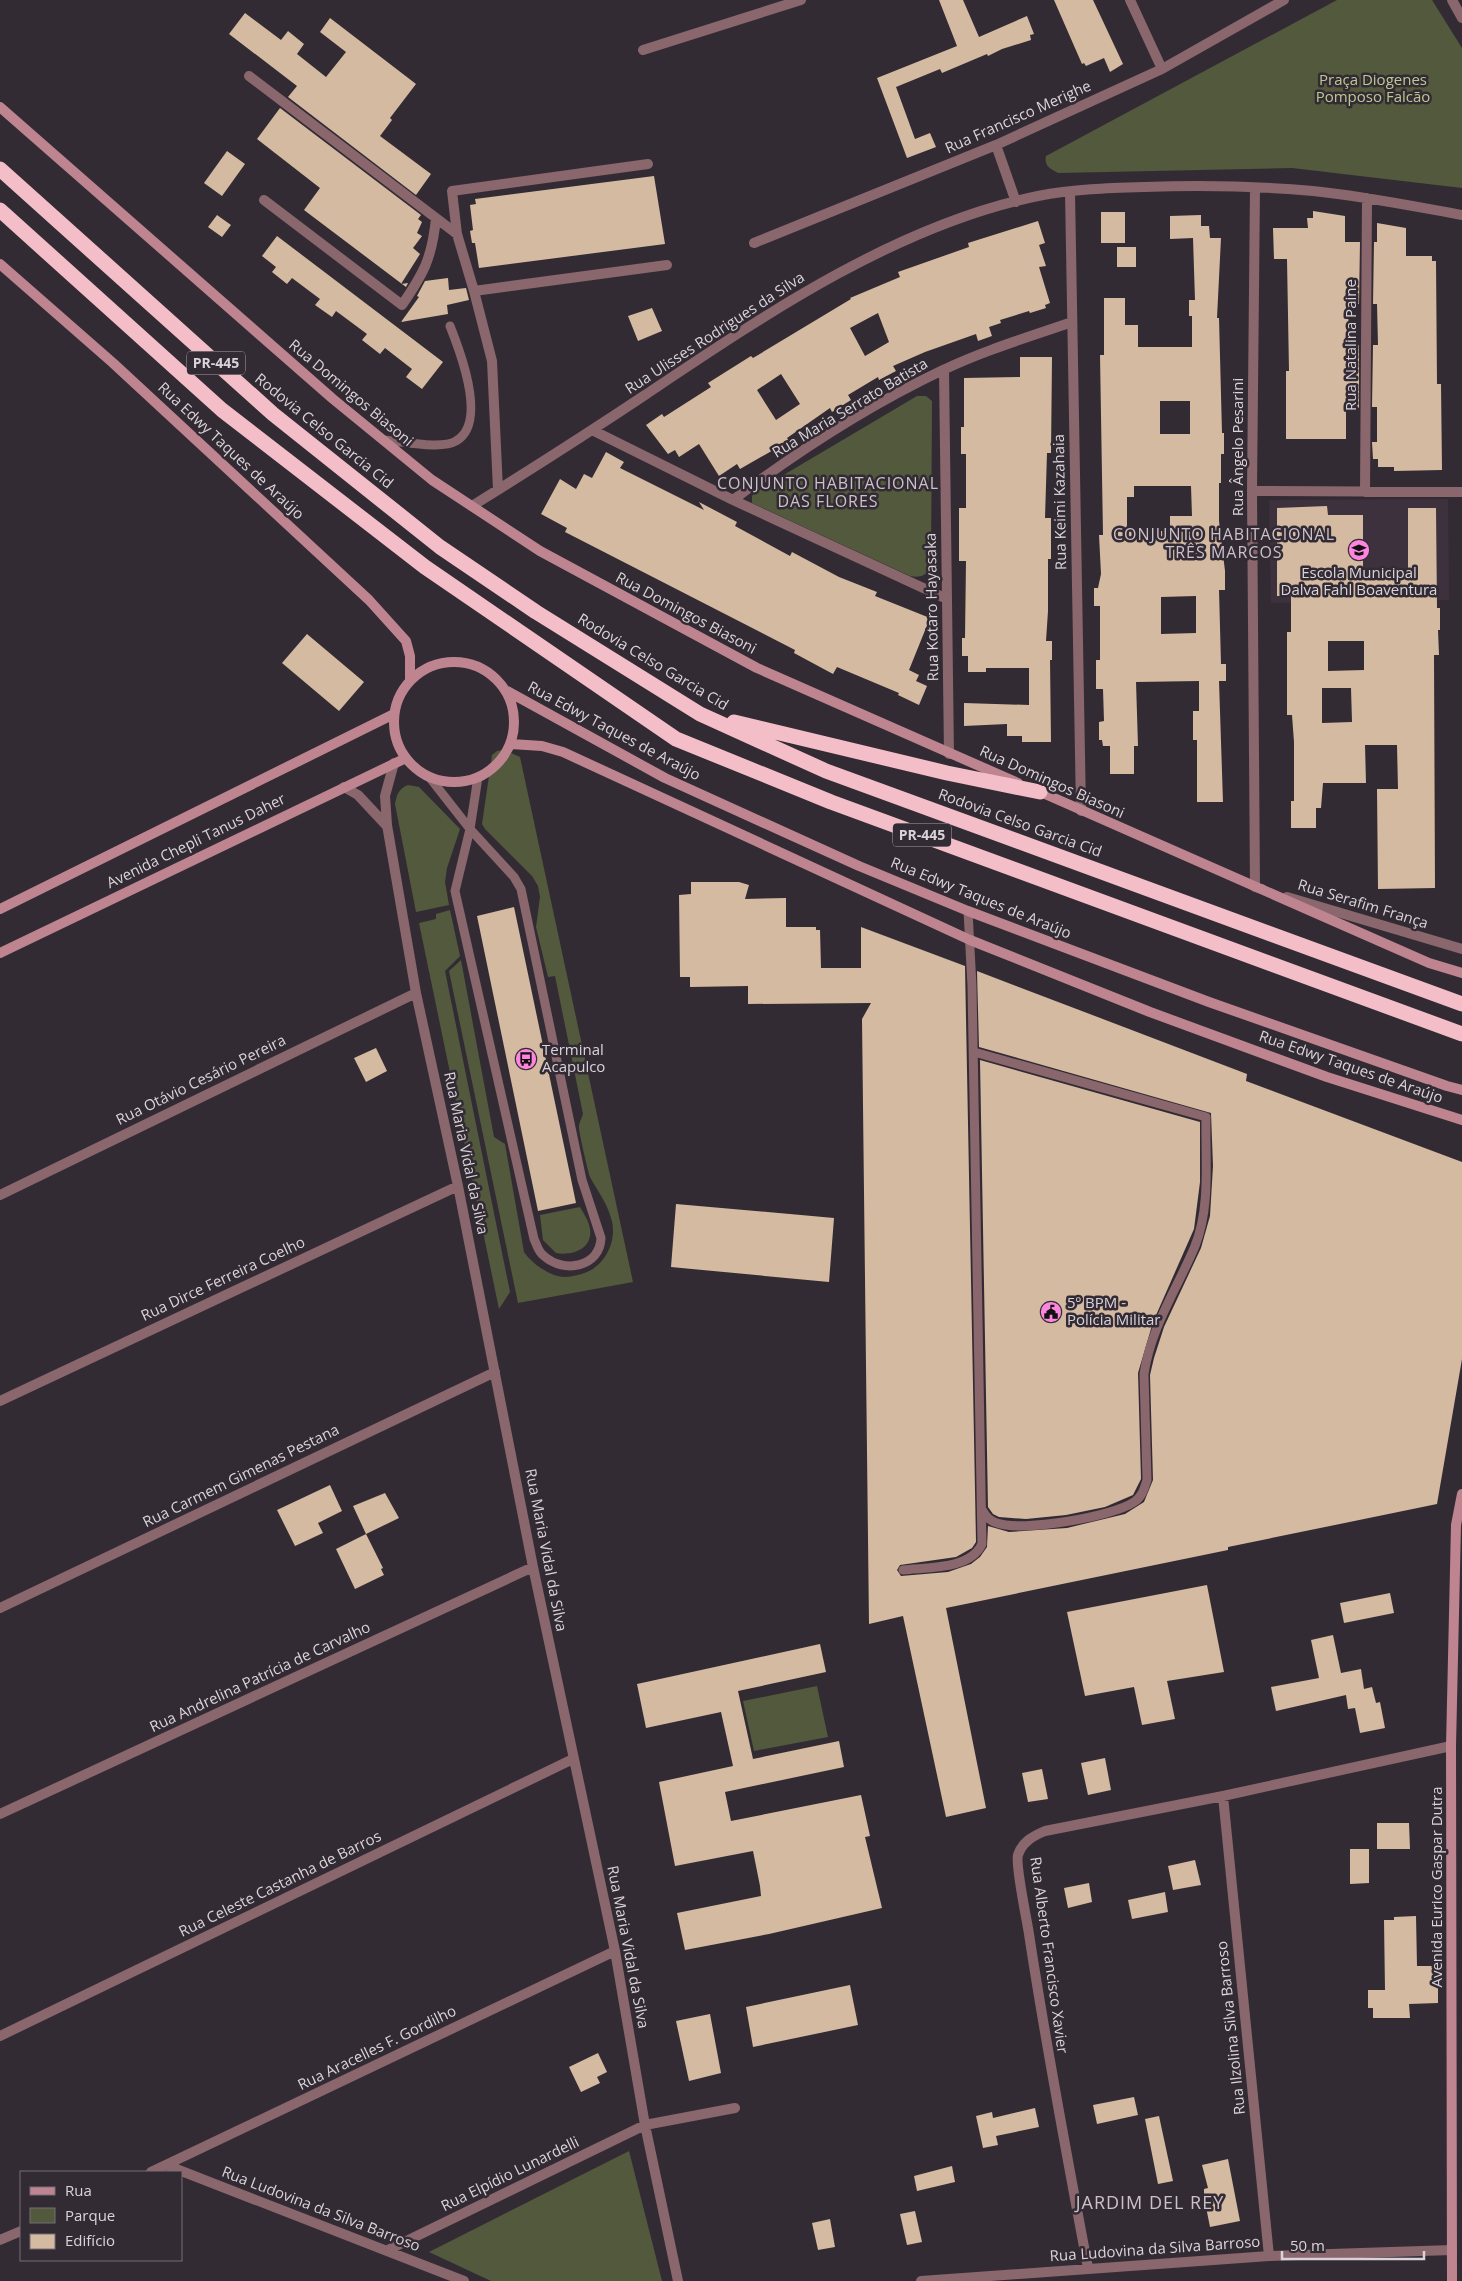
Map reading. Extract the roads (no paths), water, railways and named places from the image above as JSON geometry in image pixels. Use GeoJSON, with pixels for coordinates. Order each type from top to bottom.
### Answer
{"type":"FeatureCollection","features":[{"type":"Feature","properties":{"kind":"highway","name":"Rodovia Celso Garcia Cid"},"geometry":{"type":"LineString","coordinates":[[0,169],[273,414],[440,547],[536,612],[700,714],[826,771],[1462,1004]]}},
{"type":"Feature","properties":{"kind":"highway","name":"PR-445"},"geometry":{"type":"LineString","coordinates":[[0,210],[222,410],[425,567],[676,739],[831,802],[1459,1033]]}},
{"type":"Feature","properties":{"kind":"highway"},"geometry":{"type":"LineString","coordinates":[[700,714],[947,773],[1040,792]]}},
{"type":"Feature","properties":{"kind":"main road","name":"Rua Domingos Biasoni"},"geometry":{"type":"LineString","coordinates":[[0,107],[297,368],[432,480],[540,551],[757,668],[1040,792],[1081,812],[1429,963],[1462,973]]}},
{"type":"Feature","properties":{"kind":"main road","name":"Rua Edwy Taques de Araújo"},"geometry":{"type":"LineString","coordinates":[[0,264],[113,363],[369,600],[406,640],[410,656],[410,680]]}},
{"type":"Feature","properties":{"kind":"main road"},"geometry":{"type":"LineString","coordinates":[[444,662],[464,662],[481,667],[496,677],[507,691],[514,708],[515,726],[511,744],[502,760],[487,773],[469,781],[450,782],[430,778],[414,767],[398,746],[394,733],[394,714],[399,696],[410,680],[426,668],[444,662]]}},
{"type":"Feature","properties":{"kind":"main road","name":"Rua Edwy Taques de Araújo"},"geometry":{"type":"LineString","coordinates":[[507,691],[665,778],[859,866],[968,910],[1209,1002],[1462,1090]]}},
{"type":"Feature","properties":{"kind":"main road","name":"Avenida Chepli Tanus Daher"},"geometry":{"type":"LineString","coordinates":[[0,909],[394,714]]}},
{"type":"Feature","properties":{"kind":"main road","name":"Rua Edwy Taques de Araújo"},"geometry":{"type":"LineString","coordinates":[[511,744],[542,746],[563,752],[970,940],[1150,1012],[1309,1070],[1462,1120]]}},
{"type":"Feature","properties":{"kind":"main road","name":"Avenida Chepli Tanus Daher"},"geometry":{"type":"LineString","coordinates":[[0,953],[344,786],[406,758]]}},
{"type":"Feature","properties":{"kind":"main road","name":"Avenida Eurico Gaspar Dutra"},"geometry":{"type":"LineString","coordinates":[[1452,2281],[1452,1746],[1459,1525],[1462,1494]]}},
{"type":"Feature","properties":{"kind":"street"},"geometry":{"type":"LineString","coordinates":[[644,50],[801,0]]}},
{"type":"Feature","properties":{"kind":"street"},"geometry":{"type":"LineString","coordinates":[[1130,0],[1162,69]]}},
{"type":"Feature","properties":{"kind":"street","name":"Rua Francisco Merighe"},"geometry":{"type":"LineString","coordinates":[[754,243],[996,145],[1162,69],[1284,0]]}},
{"type":"Feature","properties":{"kind":"street"},"geometry":{"type":"LineString","coordinates":[[1452,0],[1462,18]]}},
{"type":"Feature","properties":{"kind":"street"},"geometry":{"type":"LineString","coordinates":[[249,76],[457,234]]}},
{"type":"Feature","properties":{"kind":"street"},"geometry":{"type":"LineString","coordinates":[[996,145],[1016,202]]}},
{"type":"Feature","properties":{"kind":"street"},"geometry":{"type":"LineString","coordinates":[[498,490],[492,361],[457,234],[452,191],[648,164]]}},
{"type":"Feature","properties":{"kind":"street","name":"Rua Ulisses Rodrigues da Silva"},"geometry":{"type":"LineString","coordinates":[[472,506],[592,430],[754,322],[844,271],[940,226],[1035,196],[1070,192],[1162,187],[1255,188],[1311,191],[1367,198],[1462,215]]}},
{"type":"Feature","properties":{"kind":"street","name":"Rua Ângelo Pesarini"},"geometry":{"type":"LineString","coordinates":[[1255,188],[1252,491],[1255,887]]}},
{"type":"Feature","properties":{"kind":"street","name":"Rua Keimi Kazahaia"},"geometry":{"type":"LineString","coordinates":[[1070,192],[1081,812]]}},
{"type":"Feature","properties":{"kind":"street","name":"Rua Natalina Paine"},"geometry":{"type":"LineString","coordinates":[[1365,492],[1367,198]]}},
{"type":"Feature","properties":{"kind":"street"},"geometry":{"type":"LineString","coordinates":[[264,200],[402,305],[422,276],[433,246],[436,218]]}},
{"type":"Feature","properties":{"kind":"street"},"geometry":{"type":"LineString","coordinates":[[474,291],[667,265]]}},
{"type":"Feature","properties":{"kind":"street","name":"Rua Maria Serrato Batista"},"geometry":{"type":"LineString","coordinates":[[733,500],[831,433],[944,370],[1072,322]]}},
{"type":"Feature","properties":{"kind":"street","name":"Rua Kotaro Hayasaka"},"geometry":{"type":"LineString","coordinates":[[944,370],[950,754]]}},
{"type":"Feature","properties":{"kind":"street"},"geometry":{"type":"LineString","coordinates":[[592,430],[733,500],[948,599]]}},
{"type":"Feature","properties":{"kind":"street"},"geometry":{"type":"LineString","coordinates":[[1252,491],[1462,492]]}},
{"type":"Feature","properties":{"kind":"street","name":"Rua Maria Vidal da Silva"},"geometry":{"type":"LineString","coordinates":[[394,763],[385,796],[387,825],[416,992],[458,1186],[533,1567],[615,1951],[645,2125],[678,2281]]}},
{"type":"Feature","properties":{"kind":"street"},"geometry":{"type":"LineString","coordinates":[[344,786],[358,795],[387,825]]}},
{"type":"Feature","properties":{"kind":"street","name":"Rua Serafim França"},"geometry":{"type":"LineString","coordinates":[[1255,887],[1462,949]]}},
{"type":"Feature","properties":{"kind":"street","name":"Rua Otávio Cesário Pereira"},"geometry":{"type":"LineString","coordinates":[[0,1195],[416,992]]}},
{"type":"Feature","properties":{"kind":"street","name":"Rua Dirce Ferreira Coelho"},"geometry":{"type":"LineString","coordinates":[[0,1400],[458,1186]]}},
{"type":"Feature","properties":{"kind":"street","name":"Rua Carmem Gimenas Pestana"},"geometry":{"type":"LineString","coordinates":[[0,1608],[495,1372]]}},
{"type":"Feature","properties":{"kind":"street","name":"Rua Andrelina Patrícia de Carvalho"},"geometry":{"type":"LineString","coordinates":[[0,1814],[533,1567]]}},
{"type":"Feature","properties":{"kind":"street","name":"Rua Alberto Francisco Xavier"},"geometry":{"type":"LineString","coordinates":[[1088,2268],[1044,2034],[1017,1857],[1023,1844],[1031,1837],[1045,1830],[1223,1796],[1452,1746]]}},
{"type":"Feature","properties":{"kind":"street","name":"Rua Celeste Castanha de Barros"},"geometry":{"type":"LineString","coordinates":[[0,2036],[573,1759]]}},
{"type":"Feature","properties":{"kind":"street","name":"Rua Ilzolina Silva Barroso"},"geometry":{"type":"LineString","coordinates":[[1223,1796],[1269,2256]]}},
{"type":"Feature","properties":{"kind":"street","name":"Rua Aracelles F. Gordilho"},"geometry":{"type":"LineString","coordinates":[[154,2171],[615,1951]]}},
{"type":"Feature","properties":{"kind":"street","name":"Rua Elpídio Lunardelli"},"geometry":{"type":"LineString","coordinates":[[388,2250],[645,2125],[735,2108]]}},
{"type":"Feature","properties":{"kind":"street","name":"Rua Ludovina da Silva Barroso"},"geometry":{"type":"LineString","coordinates":[[166,2166],[179,2171]]}},
{"type":"Feature","properties":{"kind":"street","name":"Rua Ludovina da Silva Barroso"},"geometry":{"type":"LineString","coordinates":[[182,2172],[388,2250],[464,2281]]}},
{"type":"Feature","properties":{"kind":"street"},"geometry":{"type":"LineString","coordinates":[[0,2240],[20,2231]]}},
{"type":"Feature","properties":{"kind":"street","name":"Rua Ludovina da Silva Barroso"},"geometry":{"type":"LineString","coordinates":[[921,2281],[1269,2256],[1452,2250]]}},
{"type":"Feature","properties":{"kind":"lane"},"geometry":{"type":"LineString","coordinates":[[384,440],[442,445],[456,441],[466,432],[471,417],[471,402],[466,369],[450,326]]}},
{"type":"Feature","properties":{"kind":"lane"},"geometry":{"type":"LineString","coordinates":[[430,778],[470,829],[514,877],[520,889],[582,1180],[601,1238],[601,1248],[597,1254],[584,1264],[567,1266],[556,1264],[539,1252],[534,1239],[455,891],[470,829],[478,777]]}},
{"type":"Feature","properties":{"kind":"lane"},"geometry":{"type":"LineString","coordinates":[[903,1570],[964,1562],[978,1553],[982,1544],[983,1511],[974,1052],[968,910]]}},
{"type":"Feature","properties":{"kind":"lane"},"geometry":{"type":"LineString","coordinates":[[974,1052],[1206,1117],[1205,1211],[1195,1245],[1157,1326],[1146,1362],[1144,1374],[1148,1480],[1143,1494],[1136,1502],[1124,1508],[1054,1523],[1015,1526],[997,1523],[987,1518],[983,1511]]}},
{"type":"Feature","properties":{"kind":"place","name":"Escola Municipal Dalva Fahl Boaventura"},"geometry":{"type":"Point","coordinates":[1359,550]}},
{"type":"Feature","properties":{"kind":"place","name":"Terminal Acapulco"},"geometry":{"type":"Point","coordinates":[526,1059]}},
{"type":"Feature","properties":{"kind":"place","name":"5º BPM - Polícia Militar"},"geometry":{"type":"Point","coordinates":[1051,1312]}},
{"type":"Feature","properties":{"kind":"district","name":"CONJUNTO HABITACIONAL DAS FLORES"},"geometry":{"type":"Point","coordinates":[828,492]}},
{"type":"Feature","properties":{"kind":"district","name":"CONJUNTO HABITACIONAL TRÊS MARCOS"},"geometry":{"type":"Point","coordinates":[1224,543]}},
{"type":"Feature","properties":{"kind":"district","name":"JARDIM DEL REY"},"geometry":{"type":"Point","coordinates":[1150,2203]}},
{"type":"Feature","properties":{"kind":"park label","name":"Praça Diogenes Pomposo Falcão"},"geometry":{"type":"Point","coordinates":[1373,88]}}]}
